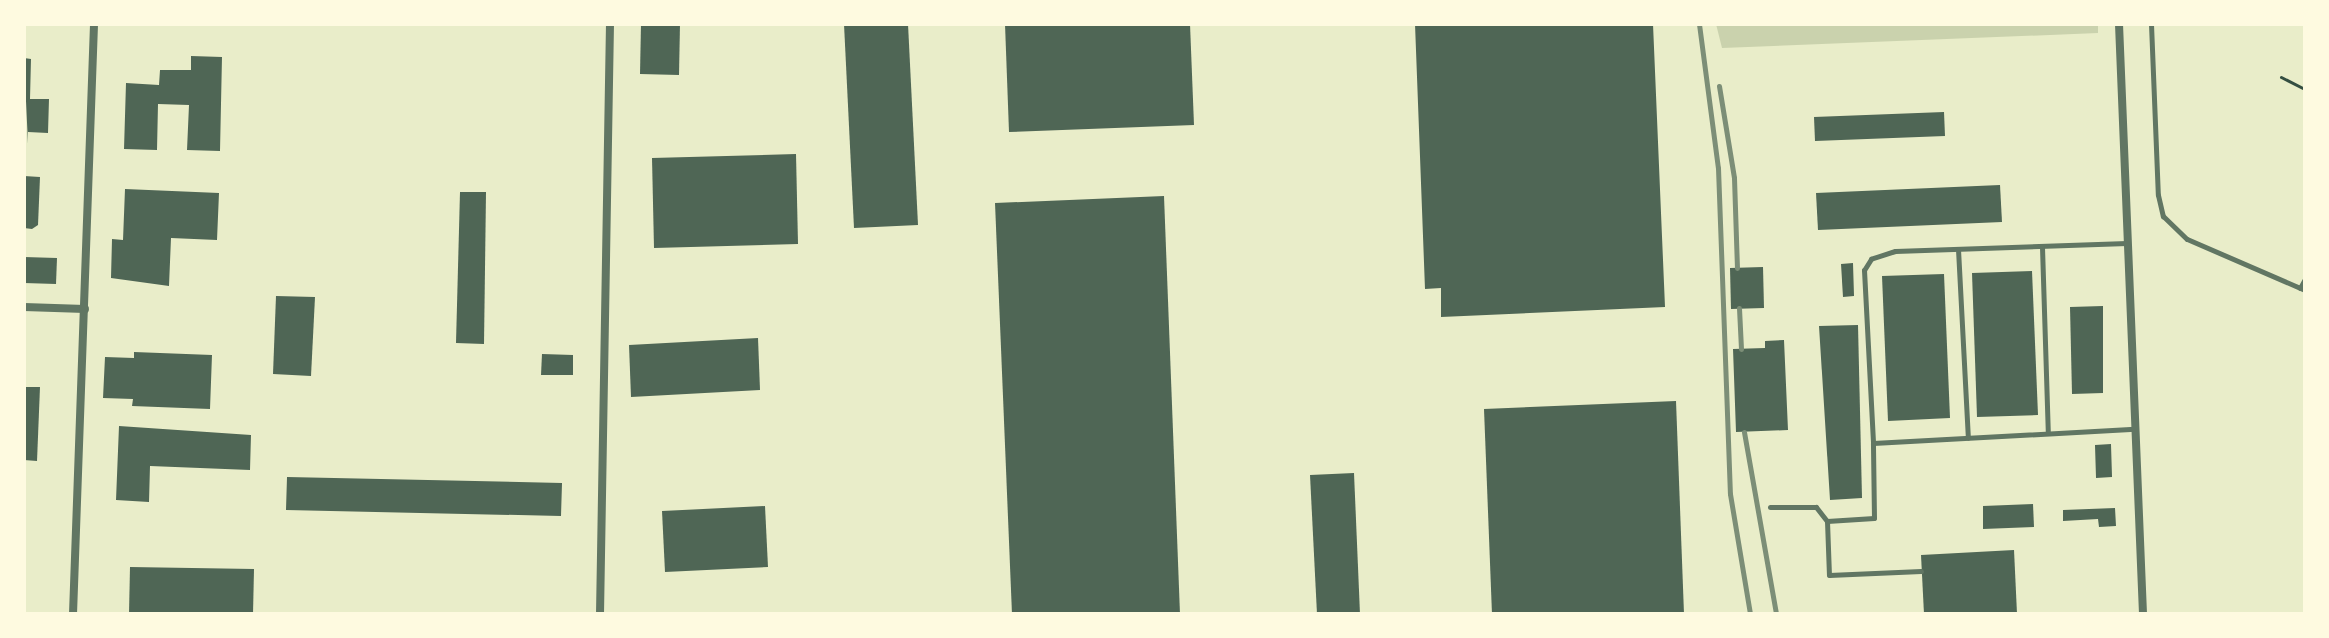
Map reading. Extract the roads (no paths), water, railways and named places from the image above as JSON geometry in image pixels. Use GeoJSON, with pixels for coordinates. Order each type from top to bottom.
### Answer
{"type":"FeatureCollection","features":[{"type":"Feature","properties":{"kind":"street"},"geometry":{"type":"LineString","coordinates":[[73,614],[94,24]]}},
{"type":"Feature","properties":{"kind":"street"},"geometry":{"type":"LineString","coordinates":[[600,614],[610,24]]}},
{"type":"Feature","properties":{"kind":"street"},"geometry":{"type":"LineString","coordinates":[[2119,24],[2143,614]]}},
{"type":"Feature","properties":{"kind":"street"},"geometry":{"type":"LineString","coordinates":[[24,307],[85,309]]}},
{"type":"Feature","properties":{"kind":"lane"},"geometry":{"type":"LineString","coordinates":[[2151,24],[2158,195],[2163,216],[2187,239],[2303,289],[2305,279]]}},
{"type":"Feature","properties":{"kind":"lane"},"geometry":{"type":"LineString","coordinates":[[1827,521],[1874,518],[1864,270],[1871,259],[1895,251],[2128,243]]}},
{"type":"Feature","properties":{"kind":"lane"},"geometry":{"type":"LineString","coordinates":[[2042,247],[2048,434]]}},
{"type":"Feature","properties":{"kind":"lane"},"geometry":{"type":"LineString","coordinates":[[1958,249],[1968,438]]}},
{"type":"Feature","properties":{"kind":"lane"},"geometry":{"type":"LineString","coordinates":[[1873,443],[2135,429]]}},
{"type":"Feature","properties":{"kind":"lane"},"geometry":{"type":"LineString","coordinates":[[1770,507],[1816,507],[1827,521],[1829,575],[1921,571]]}},
{"type":"Feature","properties":{"kind":"railway"},"geometry":{"type":"LineString","coordinates":[[1699,24],[1718,168],[1730,494],[1750,614]]}},
{"type":"Feature","properties":{"kind":"railway"},"geometry":{"type":"LineString","coordinates":[[1719,86],[1734,178],[1737,268]]}},
{"type":"Feature","properties":{"kind":"railway"},"geometry":{"type":"LineString","coordinates":[[1739,308],[1741,349]]}},
{"type":"Feature","properties":{"kind":"railway"},"geometry":{"type":"LineString","coordinates":[[1744,432],[1776,614]]}}]}
